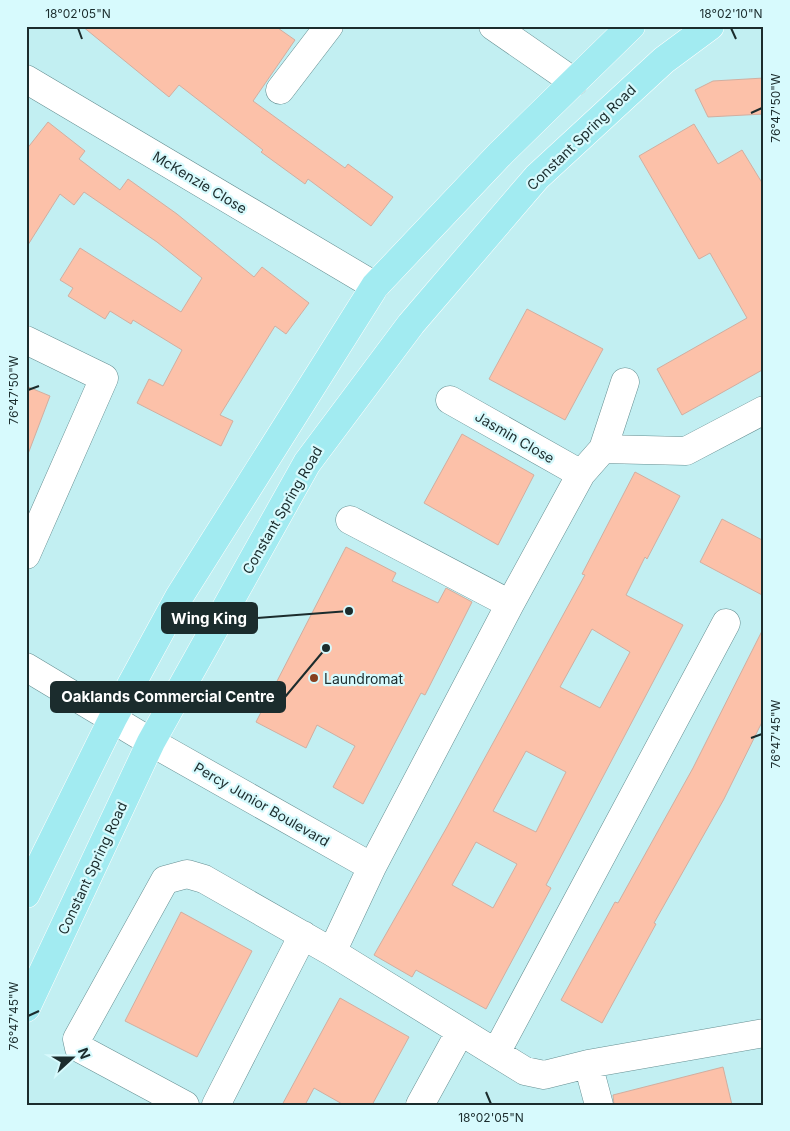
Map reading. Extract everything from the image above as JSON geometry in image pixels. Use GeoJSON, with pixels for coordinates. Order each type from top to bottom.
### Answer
{"type":"FeatureCollection","features":[{"type":"Feature","properties":{"kind":"main road"},"geometry":{"type":"LineString","coordinates":[[26,894],[113,718],[179,597],[375,286],[501,152],[631,26]]}},
{"type":"Feature","properties":{"kind":"main road","name":"Constant Spring Road"},"geometry":{"type":"LineString","coordinates":[[26,1008],[151,742],[307,463],[411,324],[537,177],[664,60],[710,26]]}},
{"type":"Feature","properties":{"kind":"street"},"geometry":{"type":"LineString","coordinates":[[280,90],[329,26]]}},
{"type":"Feature","properties":{"kind":"street"},"geometry":{"type":"LineString","coordinates":[[493,26],[574,82]]}},
{"type":"Feature","properties":{"kind":"street","name":"McKenzie Close"},"geometry":{"type":"LineString","coordinates":[[26,79],[375,286]]}},
{"type":"Feature","properties":{"kind":"street"},"geometry":{"type":"LineString","coordinates":[[26,340],[104,378],[26,555]]}},
{"type":"Feature","properties":{"kind":"street"},"geometry":{"type":"LineString","coordinates":[[332,952],[372,867],[510,604],[581,474],[603,449],[625,382]]}},
{"type":"Feature","properties":{"kind":"street","name":"Jasmin Close"},"geometry":{"type":"LineString","coordinates":[[450,400],[581,474]]}},
{"type":"Feature","properties":{"kind":"street"},"geometry":{"type":"LineString","coordinates":[[603,449],[686,451],[764,410]]}},
{"type":"Feature","properties":{"kind":"street"},"geometry":{"type":"LineString","coordinates":[[350,520],[510,604]]}},
{"type":"Feature","properties":{"kind":"street"},"geometry":{"type":"LineString","coordinates":[[496,1053],[726,623]]}},
{"type":"Feature","properties":{"kind":"street","name":"Percy Junior Boulevard"},"geometry":{"type":"LineString","coordinates":[[26,667],[151,742],[372,867]]}},
{"type":"Feature","properties":{"kind":"street"},"geometry":{"type":"LineString","coordinates":[[185,1105],[79,1048],[77,1039],[165,880],[187,874],[204,879],[332,952],[525,1071],[544,1074],[588,1064],[764,1034]]}},
{"type":"Feature","properties":{"kind":"street"},"geometry":{"type":"LineString","coordinates":[[216,1105],[303,936]]}},
{"type":"Feature","properties":{"kind":"street"},"geometry":{"type":"LineString","coordinates":[[420,1105],[460,1032]]}},
{"type":"Feature","properties":{"kind":"street"},"geometry":{"type":"LineString","coordinates":[[588,1064],[599,1105]]}},
{"type":"Feature","properties":{"kind":"building"},"geometry":{"type":"Polygon","coordinates":[[[82,26],[275,26],[295,40],[253,101],[345,168],[348,164],[393,197],[371,226],[308,179],[305,184],[261,152],[263,150],[179,85],[169,97],[82,26]]]}},
{"type":"Feature","properties":{"kind":"building"},"geometry":{"type":"Polygon","coordinates":[[[764,78],[764,114],[708,117],[695,90],[713,81],[764,78]]]}},
{"type":"Feature","properties":{"kind":"building"},"geometry":{"type":"Polygon","coordinates":[[[48,122],[85,151],[79,159],[120,190],[128,179],[177,214],[254,277],[262,267],[309,303],[286,334],[275,326],[220,415],[233,421],[221,446],[137,403],[149,379],[163,386],[182,350],[133,320],[131,324],[110,311],[105,319],[68,296],[73,288],[60,280],[80,248],[181,312],[202,278],[157,242],[84,192],[74,205],[60,194],[26,248],[26,150],[48,122]]]}},
{"type":"Feature","properties":{"kind":"building"},"geometry":{"type":"Polygon","coordinates":[[[694,124],[718,164],[742,150],[764,186],[764,369],[682,415],[657,369],[747,318],[710,253],[699,259],[639,156],[694,124]]]}},
{"type":"Feature","properties":{"kind":"building"},"geometry":{"type":"Polygon","coordinates":[[[527,309],[603,349],[565,420],[489,379],[527,309]]]}},
{"type":"Feature","properties":{"kind":"building"},"geometry":{"type":"Polygon","coordinates":[[[26,386],[50,396],[28,454],[26,454],[26,386]]]}},
{"type":"Feature","properties":{"kind":"building"},"geometry":{"type":"Polygon","coordinates":[[[462,434],[534,475],[498,545],[424,503],[462,434]]]}},
{"type":"Feature","properties":{"kind":"building"},"geometry":{"type":"Polygon","coordinates":[[[635,472],[680,496],[647,559],[645,557],[626,595],[683,625],[546,885],[551,888],[486,1009],[416,970],[412,977],[374,955],[447,827],[585,575],[582,574],[635,472]],[[592,629],[560,687],[600,708],[630,652],[592,629]],[[526,751],[493,811],[536,832],[566,772],[526,751]],[[476,842],[452,885],[493,908],[517,864],[476,842]]]}},
{"type":"Feature","properties":{"kind":"building"},"geometry":{"type":"Polygon","coordinates":[[[722,519],[764,541],[764,596],[700,562],[722,519]]]}},
{"type":"Feature","properties":{"kind":"building"},"geometry":{"type":"Polygon","coordinates":[[[346,547],[396,573],[392,581],[438,603],[446,588],[472,602],[425,695],[421,693],[363,804],[333,787],[355,746],[317,725],[306,748],[256,722],[346,547]]]}},
{"type":"Feature","properties":{"kind":"building"},"geometry":{"type":"Polygon","coordinates":[[[764,627],[764,718],[724,799],[654,923],[656,924],[602,1023],[561,1000],[615,902],[618,903],[693,768],[764,627]]]}},
{"type":"Feature","properties":{"kind":"building"},"geometry":{"type":"Polygon","coordinates":[[[181,912],[252,951],[197,1057],[125,1021],[181,912]]]}},
{"type":"Feature","properties":{"kind":"building"},"geometry":{"type":"Polygon","coordinates":[[[340,998],[409,1037],[372,1105],[344,1105],[314,1088],[305,1105],[282,1105],[340,998]]]}},
{"type":"Feature","properties":{"kind":"building"},"geometry":{"type":"Polygon","coordinates":[[[723,1067],[732,1105],[614,1105],[613,1095],[723,1067]]]}},
{"type":"Feature","properties":{"kind":"place","name":"Wing King"},"geometry":{"type":"Point","coordinates":[349,611]}},
{"type":"Feature","properties":{"kind":"place","name":"Oaklands Commercial Centre"},"geometry":{"type":"Point","coordinates":[326,648]}},
{"type":"Feature","properties":{"kind":"place","name":"Laundromat"},"geometry":{"type":"Point","coordinates":[314,678]}}]}
